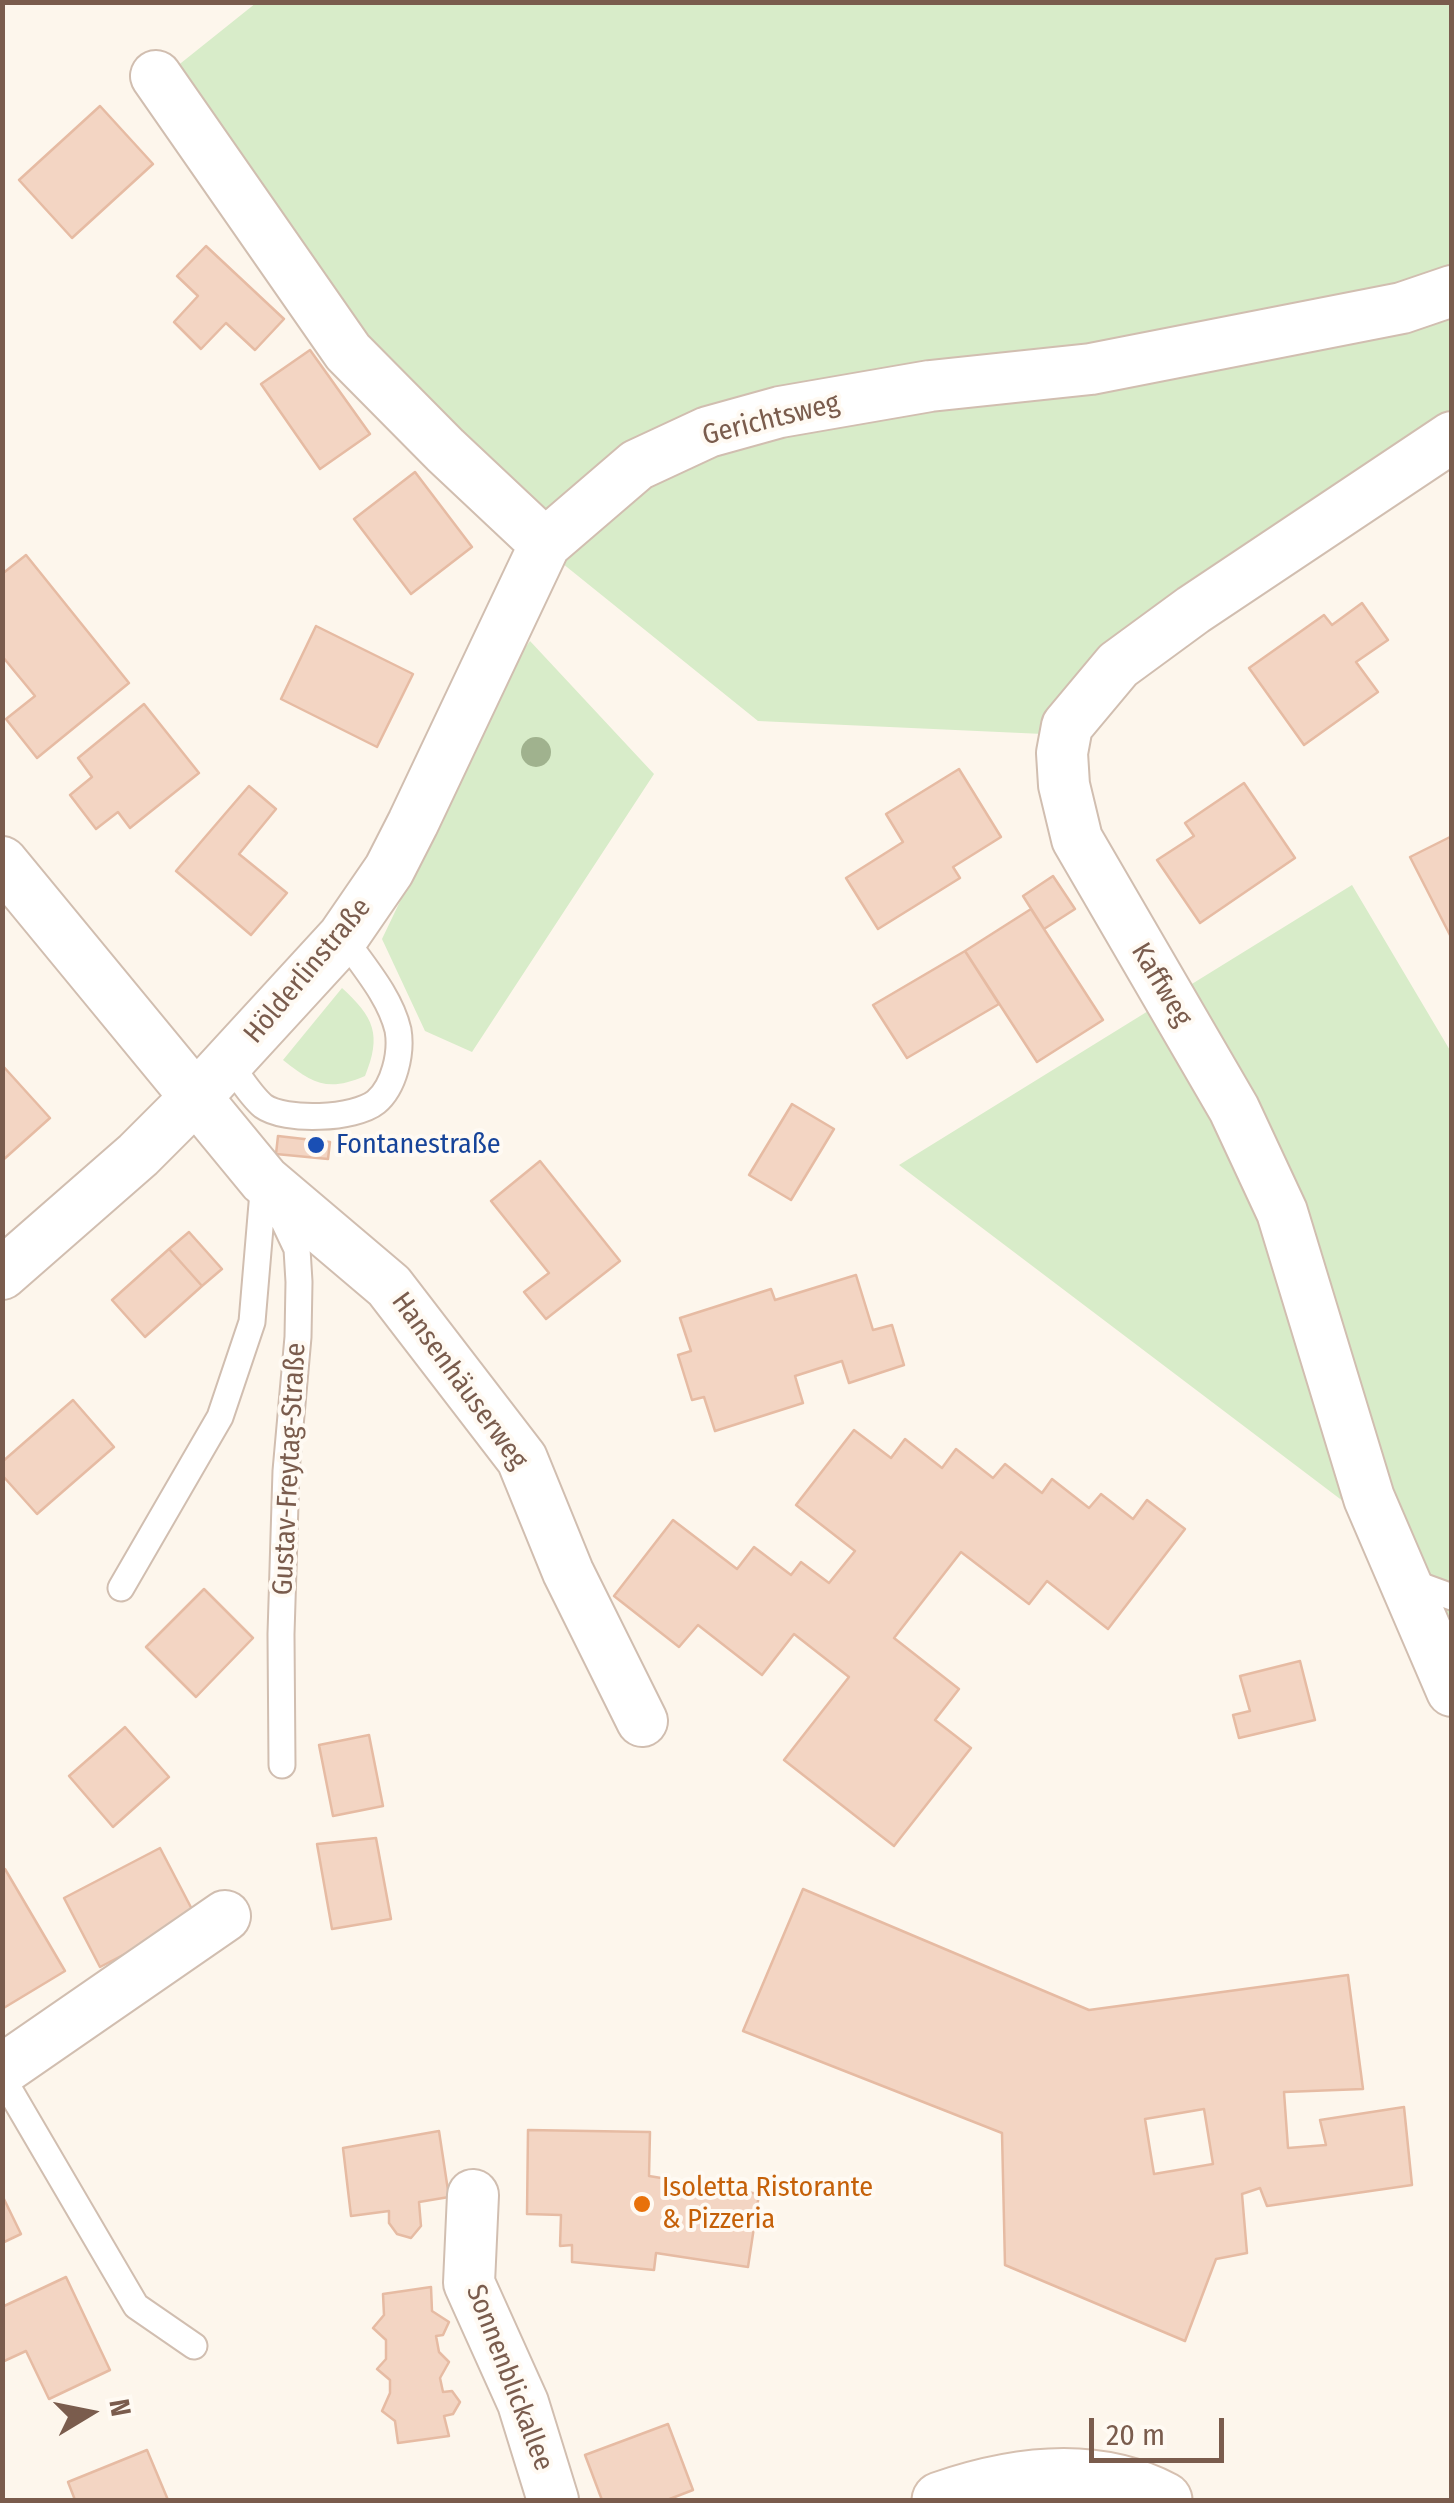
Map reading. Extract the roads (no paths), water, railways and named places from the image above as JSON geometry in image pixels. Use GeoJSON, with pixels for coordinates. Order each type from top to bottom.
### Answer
{"type":"FeatureCollection","features":[{"type":"Feature","properties":{"kind":"main road"},"geometry":{"type":"LineString","coordinates":[[940,2500],[1014,2478],[1102,2478],[1164,2500]]}},
{"type":"Feature","properties":{"kind":"street"},"geometry":{"type":"LineString","coordinates":[[156,76],[348,352],[545,544]]}},
{"type":"Feature","properties":{"kind":"street","name":"Gerichtsweg"},"geometry":{"type":"LineString","coordinates":[[545,544],[637,465],[708,432],[780,412],[930,386],[1091,369],[1402,308],[1452,291]]}},
{"type":"Feature","properties":{"kind":"street","name":"Kaffweg"},"geometry":{"type":"LineString","coordinates":[[1452,437],[1193,610],[1118,665],[1067,726],[1062,753],[1064,785],[1078,839],[1234,1109],[1282,1212],[1369,1498],[1452,1691]]}},
{"type":"Feature","properties":{"kind":"street","name":"Hölderlinstraße"},"geometry":{"type":"LineString","coordinates":[[2,1274],[138,1155],[213,1080],[343,937],[388,870],[413,823],[545,544]]}},
{"type":"Feature","properties":{"kind":"street"},"geometry":{"type":"LineString","coordinates":[[2,862],[213,1080]]}},
{"type":"Feature","properties":{"kind":"street","name":"Hansenhäuserweg"},"geometry":{"type":"LineString","coordinates":[[213,1080],[264,1180],[390,1286],[522,1460],[568,1572],[642,1722]]}},
{"type":"Feature","properties":{"kind":"street"},"geometry":{"type":"LineString","coordinates":[[2,2074],[226,1916]]}},
{"type":"Feature","properties":{"kind":"street","name":"Sonnenblickallee"},"geometry":{"type":"LineString","coordinates":[[473,2194],[469,2283],[523,2404],[554,2500]]}},
{"type":"Feature","properties":{"kind":"lane"},"geometry":{"type":"LineString","coordinates":[[213,1080],[280,1112],[331,1115],[375,1102],[387,1086],[398,1056],[398,1032],[388,1003],[343,937]]}},
{"type":"Feature","properties":{"kind":"lane"},"geometry":{"type":"LineString","coordinates":[[121,1588],[220,1417],[252,1322],[264,1180]]}},
{"type":"Feature","properties":{"kind":"lane","name":"Gustav-Freytag-Straße"},"geometry":{"type":"LineString","coordinates":[[264,1180],[297,1249],[299,1282],[284,1507],[282,1766]]}},
{"type":"Feature","properties":{"kind":"lane"},"geometry":{"type":"LineString","coordinates":[[1403,1580],[1452,1596]]}},
{"type":"Feature","properties":{"kind":"lane"},"geometry":{"type":"LineString","coordinates":[[2,2074],[136,2306],[194,2346]]}},
{"type":"Feature","properties":{"kind":"place","name":"Fontanestraße"},"geometry":{"type":"Point","coordinates":[316,1145]}},
{"type":"Feature","properties":{"kind":"place","name":"Isoletta Ristorante & Pizzeria"},"geometry":{"type":"Point","coordinates":[642,2204]}}]}
